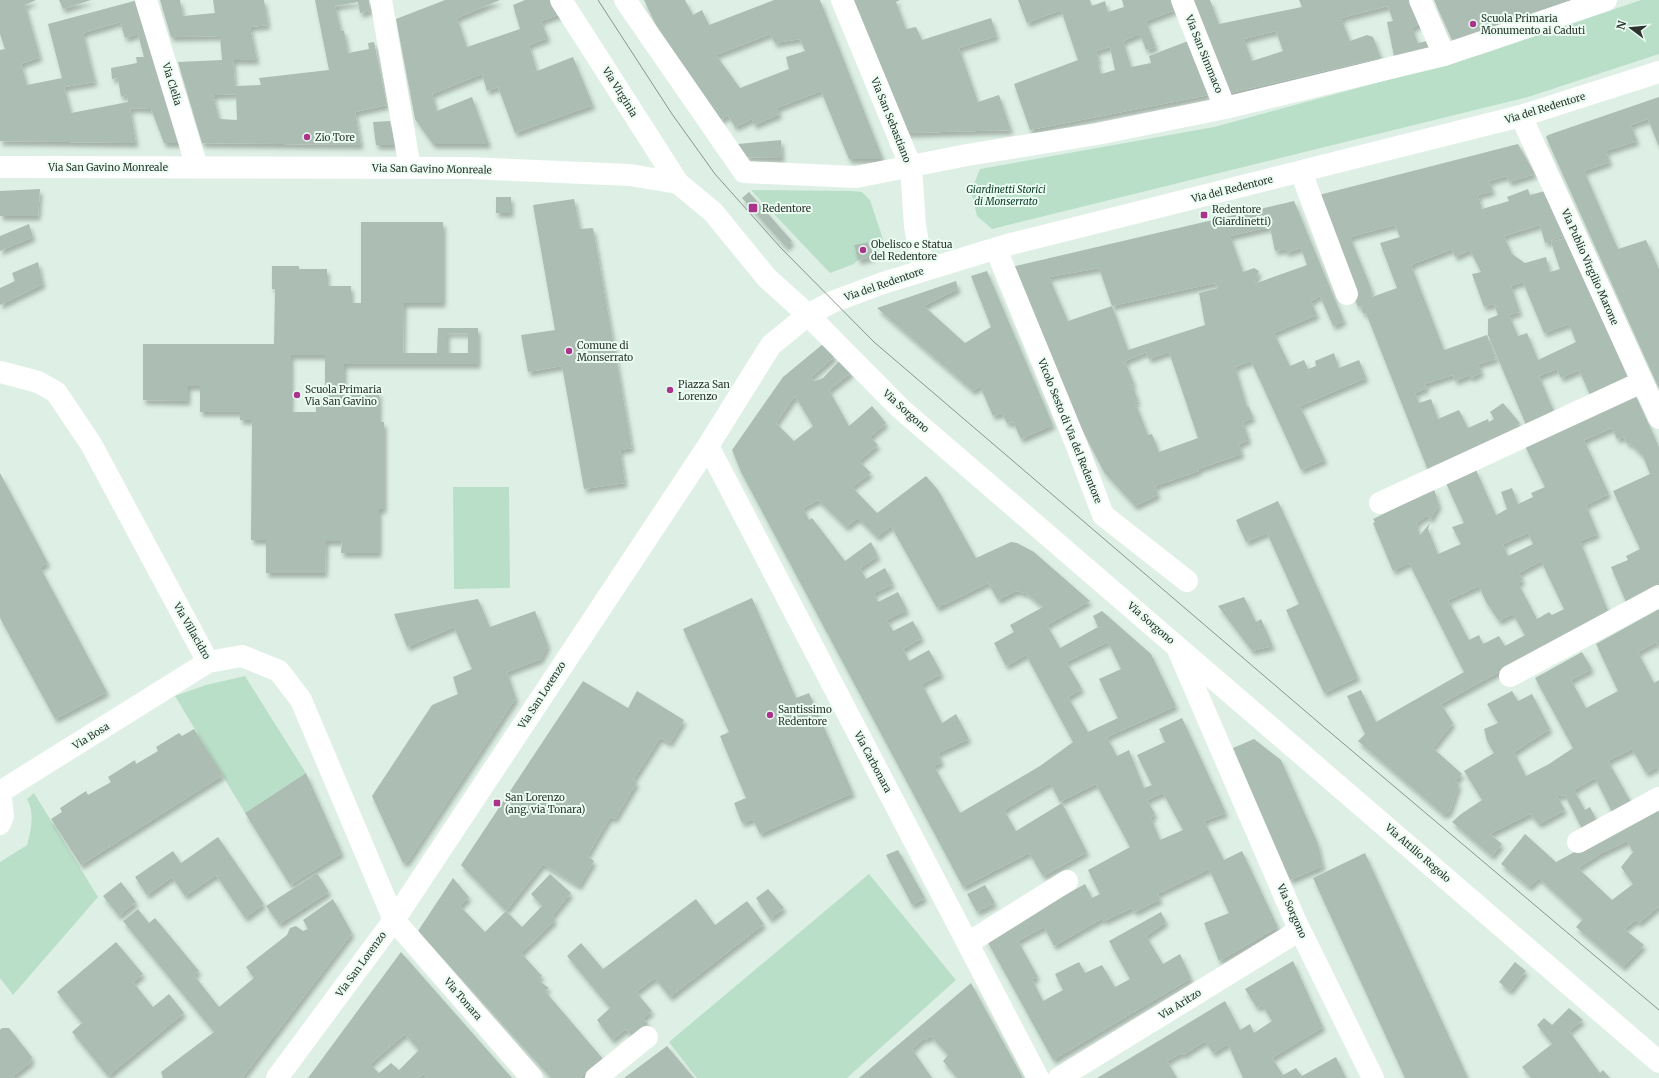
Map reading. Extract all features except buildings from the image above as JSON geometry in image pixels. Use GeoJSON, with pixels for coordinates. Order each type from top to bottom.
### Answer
{"type":"FeatureCollection","features":[{"type":"Feature","properties":{"kind":"street","name":"Via Clelia"},"geometry":{"type":"LineString","coordinates":[[146,0],[197,167]]}},
{"type":"Feature","properties":{"kind":"street"},"geometry":{"type":"LineString","coordinates":[[381,0],[410,168]]}},
{"type":"Feature","properties":{"kind":"street","name":"Via Virginia"},"geometry":{"type":"LineString","coordinates":[[561,0],[678,184]]}},
{"type":"Feature","properties":{"kind":"street"},"geometry":{"type":"LineString","coordinates":[[625,0],[744,172],[856,178],[967,156],[1097,134],[1225,108],[1444,55],[1606,0]]}},
{"type":"Feature","properties":{"kind":"street","name":"Via San Sebastiano"},"geometry":{"type":"LineString","coordinates":[[842,0],[911,167],[915,226],[923,270]]}},
{"type":"Feature","properties":{"kind":"street","name":"Via San Simmaco"},"geometry":{"type":"LineString","coordinates":[[1182,0],[1225,108]]}},
{"type":"Feature","properties":{"kind":"street"},"geometry":{"type":"LineString","coordinates":[[1420,0],[1444,55]]}},
{"type":"Feature","properties":{"kind":"street","name":"Via del Redentore"},"geometry":{"type":"LineString","coordinates":[[808,315],[832,302],[923,270],[996,249],[1522,116],[1659,72]]}},
{"type":"Feature","properties":{"kind":"street","name":"Via Publio Virgilio Marone"},"geometry":{"type":"LineString","coordinates":[[1522,116],[1659,418]]}},
{"type":"Feature","properties":{"kind":"street","name":"Via San Gavino Monreale"},"geometry":{"type":"LineString","coordinates":[[0,167],[470,168],[630,175],[678,184],[713,212],[767,278],[808,315]]}},
{"type":"Feature","properties":{"kind":"street"},"geometry":{"type":"LineString","coordinates":[[1301,172],[1347,294]]}},
{"type":"Feature","properties":{"kind":"street","name":"Vicolo Sesto di Via del Redentore"},"geometry":{"type":"LineString","coordinates":[[996,249],[1077,446],[1103,515],[1187,581]]}},
{"type":"Feature","properties":{"kind":"street","name":"Via San Lorenzo"},"geometry":{"type":"LineString","coordinates":[[277,1078],[394,920],[708,446],[771,345],[808,315]]}},
{"type":"Feature","properties":{"kind":"street","name":"Via Sorgono"},"geometry":{"type":"LineString","coordinates":[[808,315],[901,409],[1176,645],[1300,930],[1373,1078]]}},
{"type":"Feature","properties":{"kind":"street","name":"Via Villacidro"},"geometry":{"type":"LineString","coordinates":[[0,372],[38,382],[56,392],[91,444],[208,662],[242,656],[279,671],[300,700],[394,920]]}},
{"type":"Feature","properties":{"kind":"street"},"geometry":{"type":"LineString","coordinates":[[1380,503],[1642,382]]}},
{"type":"Feature","properties":{"kind":"street","name":"Via Carbonara"},"geometry":{"type":"LineString","coordinates":[[708,446],[1038,1078]]}},
{"type":"Feature","properties":{"kind":"street"},"geometry":{"type":"LineString","coordinates":[[1510,676],[1659,596]]}},
{"type":"Feature","properties":{"kind":"street","name":"Via Attilio Regolo"},"geometry":{"type":"LineString","coordinates":[[1176,645],[1659,1062]]}},
{"type":"Feature","properties":{"kind":"street","name":"Via Bosa"},"geometry":{"type":"LineString","coordinates":[[0,824],[3,816],[0,792],[208,662]]}},
{"type":"Feature","properties":{"kind":"street"},"geometry":{"type":"LineString","coordinates":[[1578,842],[1659,798]]}},
{"type":"Feature","properties":{"kind":"street"},"geometry":{"type":"LineString","coordinates":[[968,943],[1067,881]]}},
{"type":"Feature","properties":{"kind":"street","name":"Via Tonara"},"geometry":{"type":"LineString","coordinates":[[394,920],[532,1078]]}},
{"type":"Feature","properties":{"kind":"street","name":"Via Aritzo"},"geometry":{"type":"LineString","coordinates":[[1059,1078],[1300,930]]}},
{"type":"Feature","properties":{"kind":"street"},"geometry":{"type":"LineString","coordinates":[[596,1078],[647,1037]]}},
{"type":"Feature","properties":{"kind":"green space","name":"Giardinetti Storici di Monserrato"},"geometry":{"type":"Polygon","coordinates":[[[1641,0],[1659,0],[1659,54],[1528,97],[992,229],[977,216],[971,191],[980,169],[1214,127],[1483,54],[1641,0]]]}},
{"type":"Feature","properties":{"kind":"green space"},"geometry":{"type":"Polygon","coordinates":[[[751,190],[862,192],[870,200],[885,248],[871,254],[868,242],[854,245],[858,260],[854,264],[830,273],[751,190]]]}},
{"type":"Feature","properties":{"kind":"green space"},"geometry":{"type":"Polygon","coordinates":[[[453,487],[509,487],[510,588],[454,589],[453,487]]]}},
{"type":"Feature","properties":{"kind":"green space"},"geometry":{"type":"Polygon","coordinates":[[[245,676],[306,773],[245,813],[175,696],[206,685],[245,676]]]}},
{"type":"Feature","properties":{"kind":"green space"},"geometry":{"type":"Polygon","coordinates":[[[34,793],[98,897],[13,995],[0,978],[0,862],[27,845],[32,816],[27,799],[34,793]]]}},
{"type":"Feature","properties":{"kind":"green space"},"geometry":{"type":"Polygon","coordinates":[[[869,874],[956,980],[847,1078],[697,1078],[669,1042],[869,874]]]}},
{"type":"Feature","properties":{"kind":"tram line"},"geometry":{"type":"LineString","coordinates":[[598,0],[672,114],[715,174],[781,248],[874,342],[1325,728],[1659,1010]]}},
{"type":"Feature","properties":{"kind":"place","name":"Scuola Primaria Monumento ai Caduti"},"geometry":{"type":"Point","coordinates":[1473,24]}},
{"type":"Feature","properties":{"kind":"place","name":"Zio Tore"},"geometry":{"type":"Point","coordinates":[307,137]}},
{"type":"Feature","properties":{"kind":"place","name":"Redentore"},"geometry":{"type":"Point","coordinates":[753,208]}},
{"type":"Feature","properties":{"kind":"place","name":"Redentore (Giardinetti)"},"geometry":{"type":"Point","coordinates":[1204,215]}},
{"type":"Feature","properties":{"kind":"place","name":"Obelisco e Statua del Redentore"},"geometry":{"type":"Point","coordinates":[863,250]}},
{"type":"Feature","properties":{"kind":"place","name":"Comune di Monserrato"},"geometry":{"type":"Point","coordinates":[569,351]}},
{"type":"Feature","properties":{"kind":"place","name":"Piazza San Lorenzo"},"geometry":{"type":"Point","coordinates":[670,390]}},
{"type":"Feature","properties":{"kind":"place","name":"Scuola Primaria Via San Gavino"},"geometry":{"type":"Point","coordinates":[297,395]}},
{"type":"Feature","properties":{"kind":"place","name":"Santissimo Redentore"},"geometry":{"type":"Point","coordinates":[770,715]}},
{"type":"Feature","properties":{"kind":"place","name":"San Lorenzo (ang. via Tonara)"},"geometry":{"type":"Point","coordinates":[497,803]}}]}
